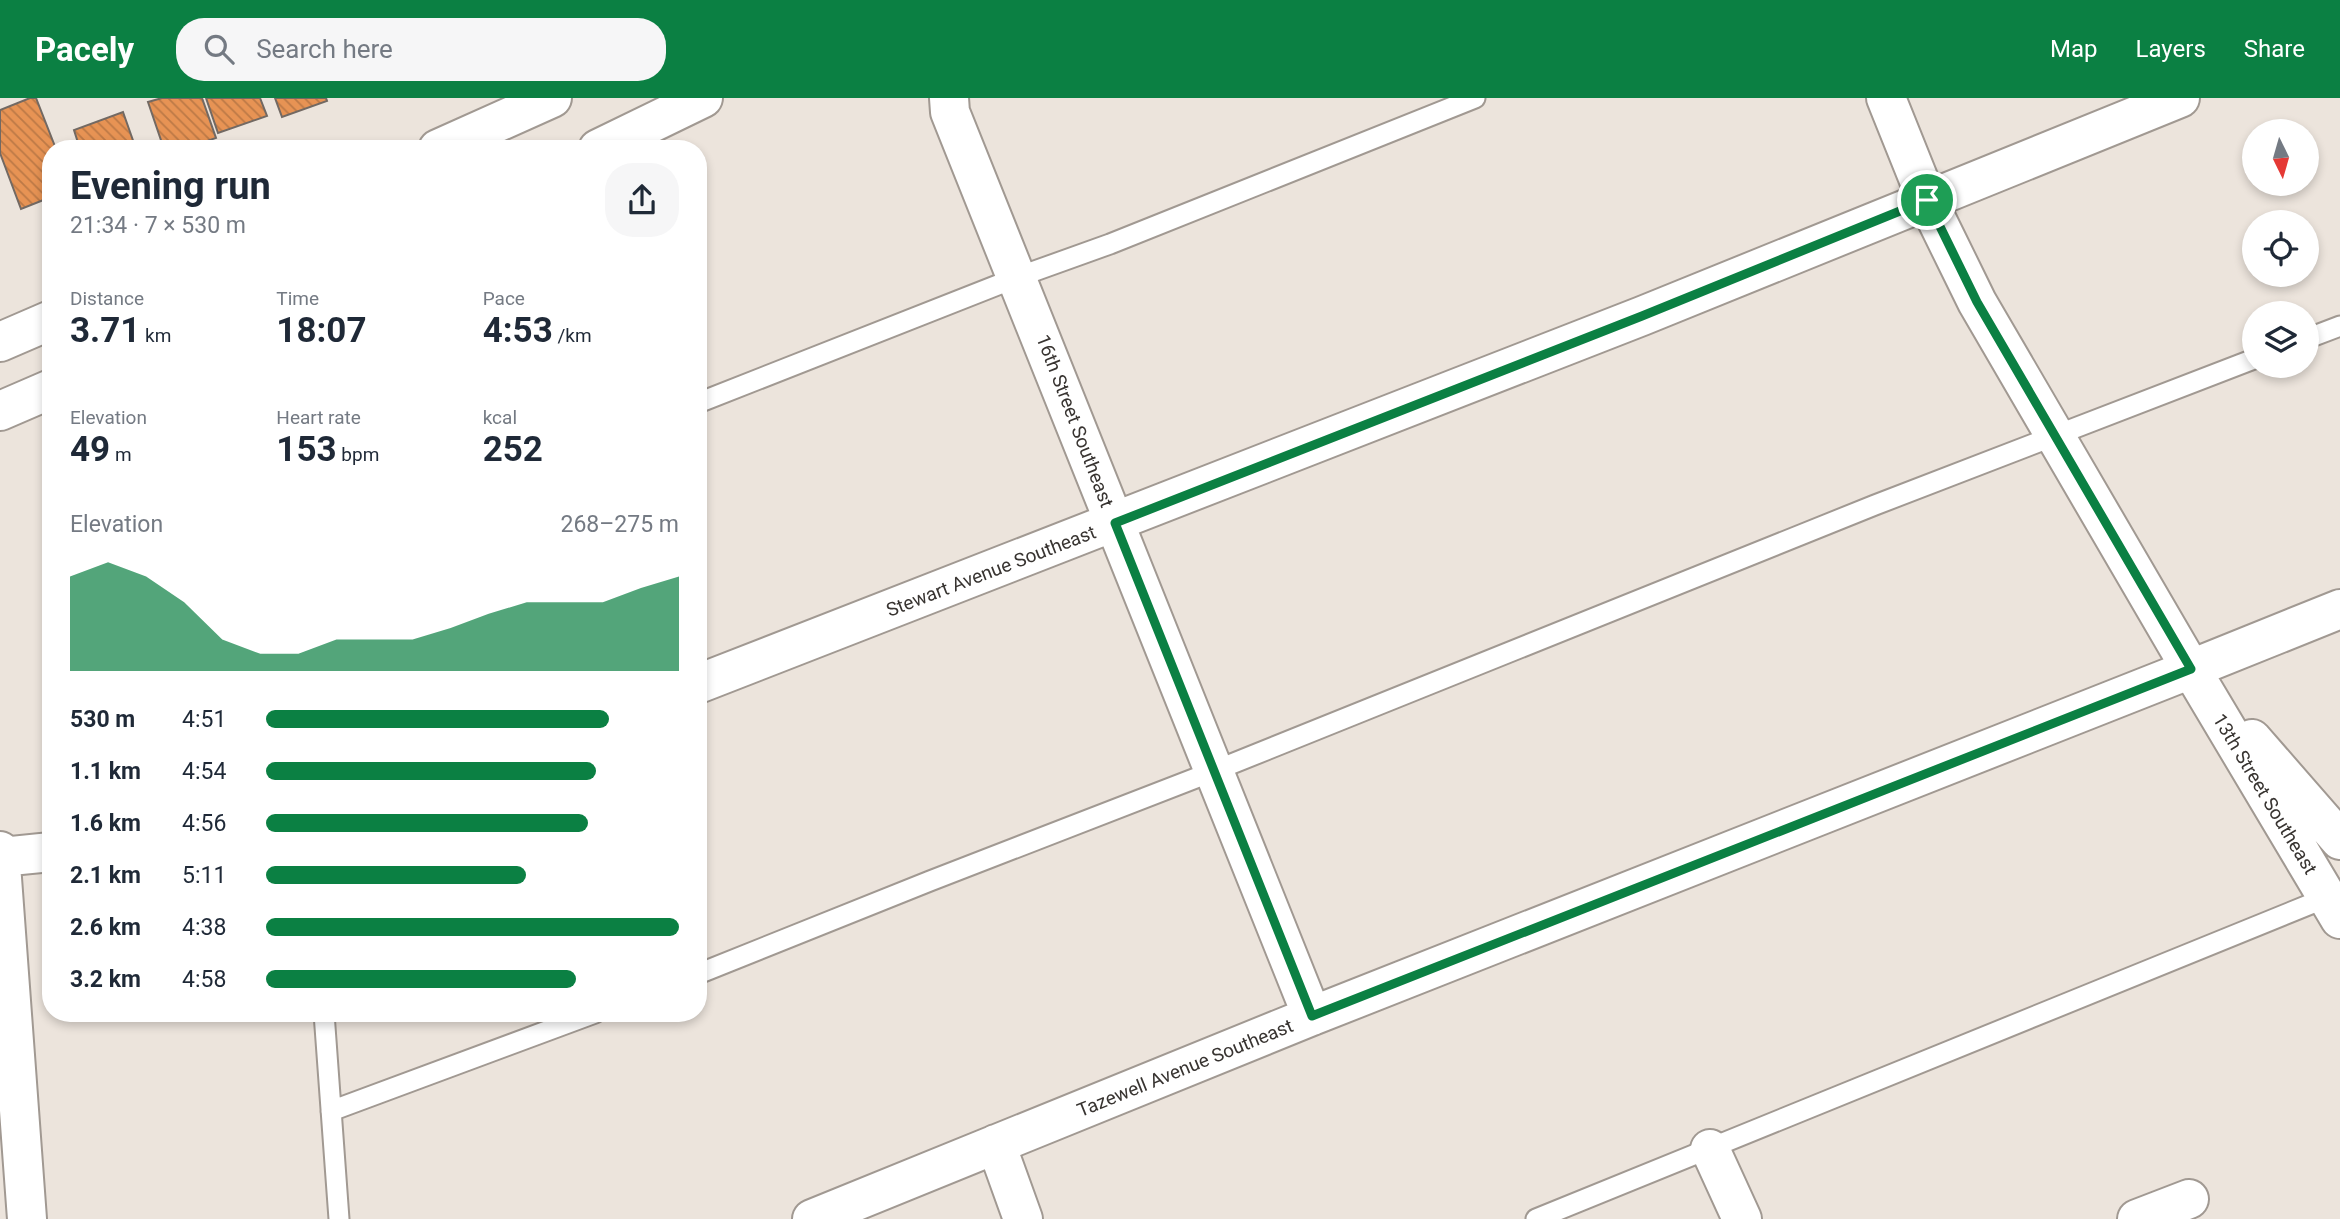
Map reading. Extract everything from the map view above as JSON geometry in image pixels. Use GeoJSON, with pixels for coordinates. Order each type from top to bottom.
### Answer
{"type":"FeatureCollection","features":[{"type":"Feature","properties":{"kind":"street"},"geometry":{"type":"LineString","coordinates":[[458,140],[552,98]]}},
{"type":"Feature","properties":{"kind":"street"},"geometry":{"type":"LineString","coordinates":[[617,140],[703,98]]}},
{"type":"Feature","properties":{"kind":"street","name":"16th Street Southeast"},"geometry":{"type":"LineString","coordinates":[[949,98],[950,111],[1312,1016]]}},
{"type":"Feature","properties":{"kind":"street","name":"13th Street Southeast"},"geometry":{"type":"LineString","coordinates":[[1886,98],[1927,200],[1977,302],[2191,669],[2335,903]]}},
{"type":"Feature","properties":{"kind":"street","name":"Stewart Avenue Southeast"},"geometry":{"type":"LineString","coordinates":[[707,681],[1629,321],[2180,98]]}},
{"type":"Feature","properties":{"kind":"street"},"geometry":{"type":"LineString","coordinates":[[0,342],[42,324]]}},
{"type":"Feature","properties":{"kind":"street"},"geometry":{"type":"LineString","coordinates":[[0,411],[42,393]]}},
{"type":"Feature","properties":{"kind":"street","name":"Tazewell Avenue Southeast"},"geometry":{"type":"LineString","coordinates":[[812,1219],[1312,1016],[2340,609]]}},
{"type":"Feature","properties":{"kind":"street","name":"13th Street Southeast"},"geometry":{"type":"LineString","coordinates":[[2191,669],[2340,840]]}},
{"type":"Feature","properties":{"kind":"street"},"geometry":{"type":"LineString","coordinates":[[0,851],[27,1219]]}},
{"type":"Feature","properties":{"kind":"street"},"geometry":{"type":"LineString","coordinates":[[0,857],[42,853]]}},
{"type":"Feature","properties":{"kind":"street"},"geometry":{"type":"LineString","coordinates":[[996,1144],[1023,1219]]}},
{"type":"Feature","properties":{"kind":"street"},"geometry":{"type":"LineString","coordinates":[[1710,1149],[1742,1219]]}},
{"type":"Feature","properties":{"kind":"street"},"geometry":{"type":"LineString","coordinates":[[2137,1219],[2189,1199]]}},
{"type":"Feature","properties":{"kind":"lane"},"geometry":{"type":"LineString","coordinates":[[707,399],[1018,277],[1110,244],[1475,98]]}},
{"type":"Feature","properties":{"kind":"lane"},"geometry":{"type":"LineString","coordinates":[[2319,334],[2340,326]]}},
{"type":"Feature","properties":{"kind":"lane"},"geometry":{"type":"LineString","coordinates":[[707,970],[1214,771],[1875,505],[2242,364]]}},
{"type":"Feature","properties":{"kind":"lane"},"geometry":{"type":"LineString","coordinates":[[1536,1219],[2335,903]]}},
{"type":"Feature","properties":{"kind":"lane"},"geometry":{"type":"LineString","coordinates":[[325,1022],[338,1219]]}},
{"type":"Feature","properties":{"kind":"lane"},"geometry":{"type":"LineString","coordinates":[[331,1111],[571,1022]]}},
{"type":"Feature","properties":{"kind":"building"},"geometry":{"type":"Polygon","coordinates":[[[36,98],[52,140],[42,140],[42,201],[21,209],[0,153],[0,110],[36,98]]]}},
{"type":"Feature","properties":{"kind":"building"},"geometry":{"type":"Polygon","coordinates":[[[162,98],[202,98],[216,138],[161,140],[148,102],[162,98]]]}},
{"type":"Feature","properties":{"kind":"building"},"geometry":{"type":"Polygon","coordinates":[[[206,98],[260,98],[267,116],[218,133],[206,98]]]}},
{"type":"Feature","properties":{"kind":"building"},"geometry":{"type":"Polygon","coordinates":[[[275,98],[326,98],[327,101],[282,117],[275,98]]]}},
{"type":"Feature","properties":{"kind":"building"},"geometry":{"type":"Polygon","coordinates":[[[123,112],[133,140],[77,140],[74,130],[123,112]]]}},
{"type":"Feature","properties":{"kind":"route"},"geometry":{"type":"LineString","coordinates":[[1927,200],[1977,302],[2191,669],[1312,1016],[1115,523],[1642,316],[1927,200]]}}]}
